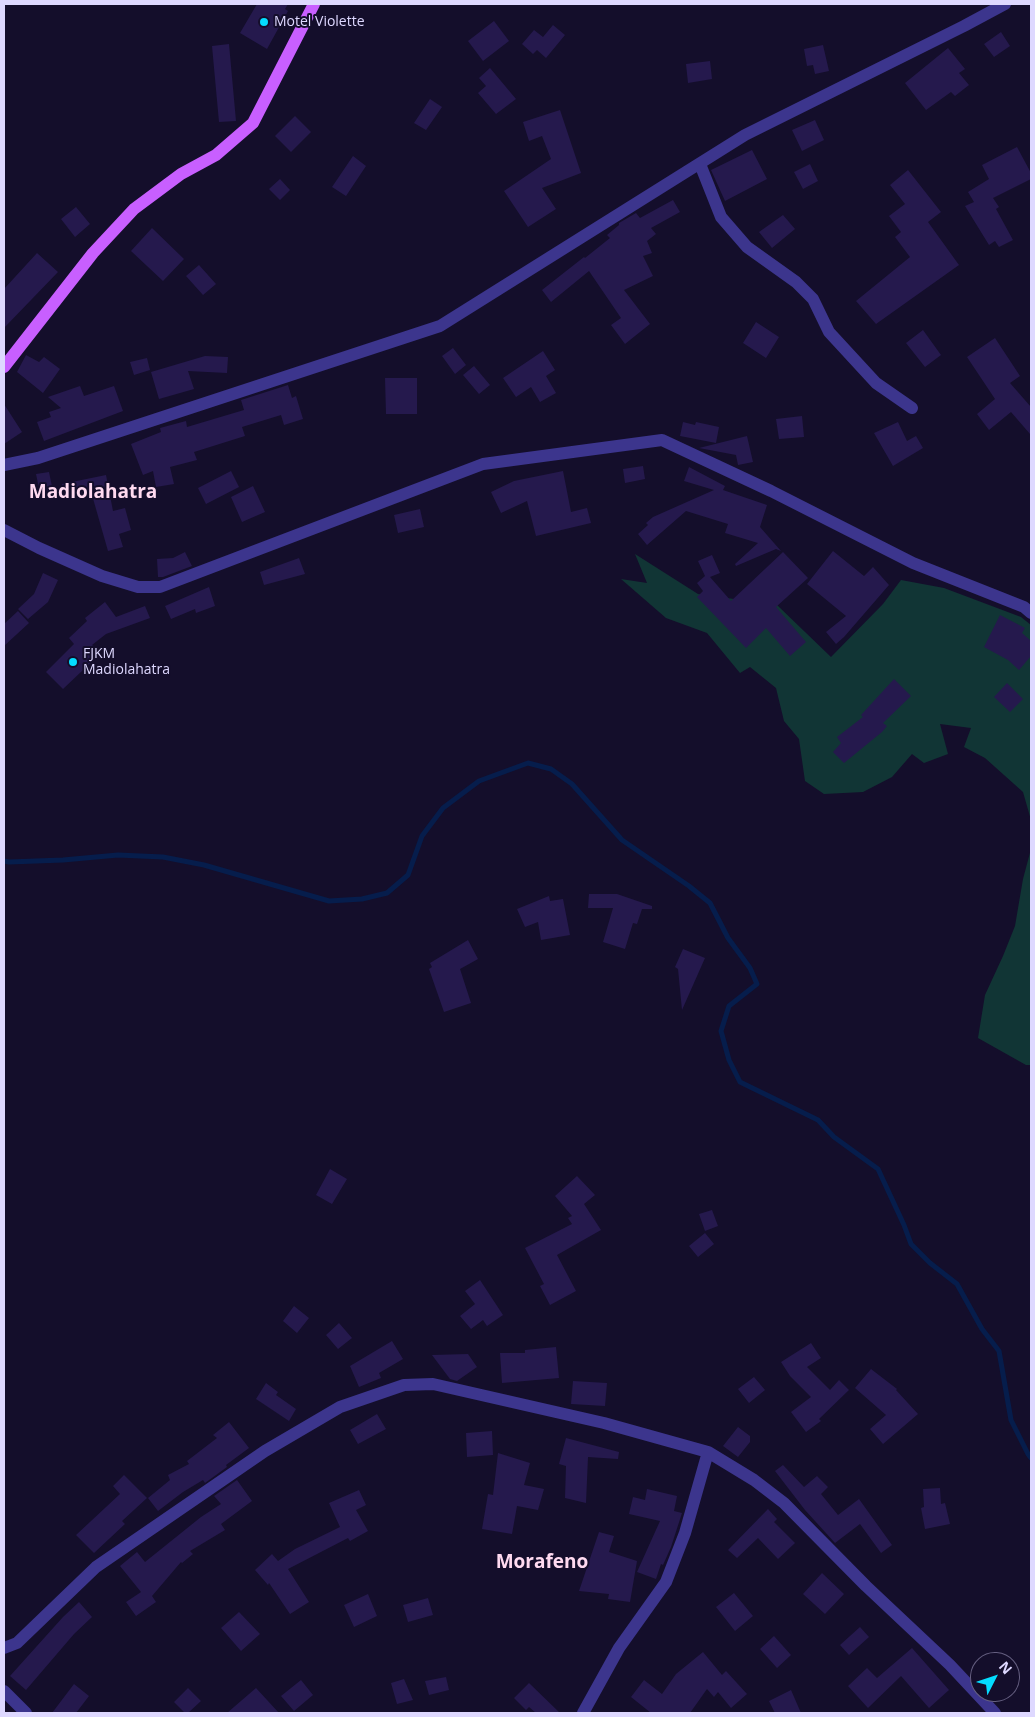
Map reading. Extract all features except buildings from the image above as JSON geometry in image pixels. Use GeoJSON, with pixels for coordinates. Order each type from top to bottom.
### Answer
{"type":"FeatureCollection","features":[{"type":"Feature","properties":{"kind":"main road"},"geometry":{"type":"LineString","coordinates":[[4,367],[93,252],[134,209],[181,174],[216,155],[253,122],[314,4]]}},
{"type":"Feature","properties":{"kind":"street"},"geometry":{"type":"LineString","coordinates":[[4,465],[38,458],[440,326],[744,135],[1005,4]]}},
{"type":"Feature","properties":{"kind":"street"},"geometry":{"type":"LineString","coordinates":[[700,164],[721,217],[731,229],[747,247],[796,282],[813,299],[829,332],[876,383],[912,408]]}},
{"type":"Feature","properties":{"kind":"street"},"geometry":{"type":"LineString","coordinates":[[4,530],[102,576],[138,587],[160,587],[484,464],[662,440],[771,491],[913,563],[1024,607],[1031,613]]}},
{"type":"Feature","properties":{"kind":"street"},"geometry":{"type":"LineString","coordinates":[[4,1648],[17,1643],[96,1567],[265,1451],[340,1407],[404,1385],[433,1384],[604,1423],[708,1452],[754,1480],[784,1503],[866,1586],[950,1665],[994,1713]]}},
{"type":"Feature","properties":{"kind":"street"},"geometry":{"type":"LineString","coordinates":[[584,1713],[618,1648],[666,1582],[685,1533],[708,1452]]}},
{"type":"Feature","properties":{"kind":"street"},"geometry":{"type":"LineString","coordinates":[[4,1691],[26,1713]]}},
{"type":"Feature","properties":{"kind":"green space"},"geometry":{"type":"Polygon","coordinates":[[[635,554],[698,594],[777,605],[831,657],[883,604],[901,580],[944,588],[1021,617],[1031,625],[1031,820],[1023,792],[985,758],[964,747],[971,728],[940,724],[948,754],[924,763],[912,754],[892,777],[863,792],[824,794],[805,781],[799,739],[784,721],[776,688],[750,667],[740,673],[707,633],[666,618],[621,579],[647,583],[635,554]]]}},
{"type":"Feature","properties":{"kind":"green space"},"geometry":{"type":"Polygon","coordinates":[[[1031,849],[1031,1065],[1026,1065],[978,1038],[985,995],[1015,926],[1023,879],[1031,849]]]}},
{"type":"Feature","properties":{"kind":"waterway"},"geometry":{"type":"LineString","coordinates":[[4,861],[63,860],[118,855],[163,857],[204,865],[329,901],[362,899],[387,893],[408,875],[422,836],[443,808],[479,781],[528,763],[551,769],[572,784],[622,840],[689,886],[710,903],[728,938],[750,968],[757,984],[729,1006],[721,1031],[729,1060],[740,1082],[818,1120],[834,1137],[878,1169],[911,1244],[930,1263],[957,1284],[982,1329],[999,1351],[1011,1420],[1031,1458]]}},
{"type":"Feature","properties":{"kind":"place","name":"Motel Violette"},"geometry":{"type":"Point","coordinates":[264,22]}},
{"type":"Feature","properties":{"kind":"place","name":"FJKM Madiolahatra"},"geometry":{"type":"Point","coordinates":[73,662]}},
{"type":"Feature","properties":{"kind":"district","name":"Madiolahatra"},"geometry":{"type":"Point","coordinates":[93,493]}},
{"type":"Feature","properties":{"kind":"district","name":"Morafeno"},"geometry":{"type":"Point","coordinates":[542,1563]}}]}
